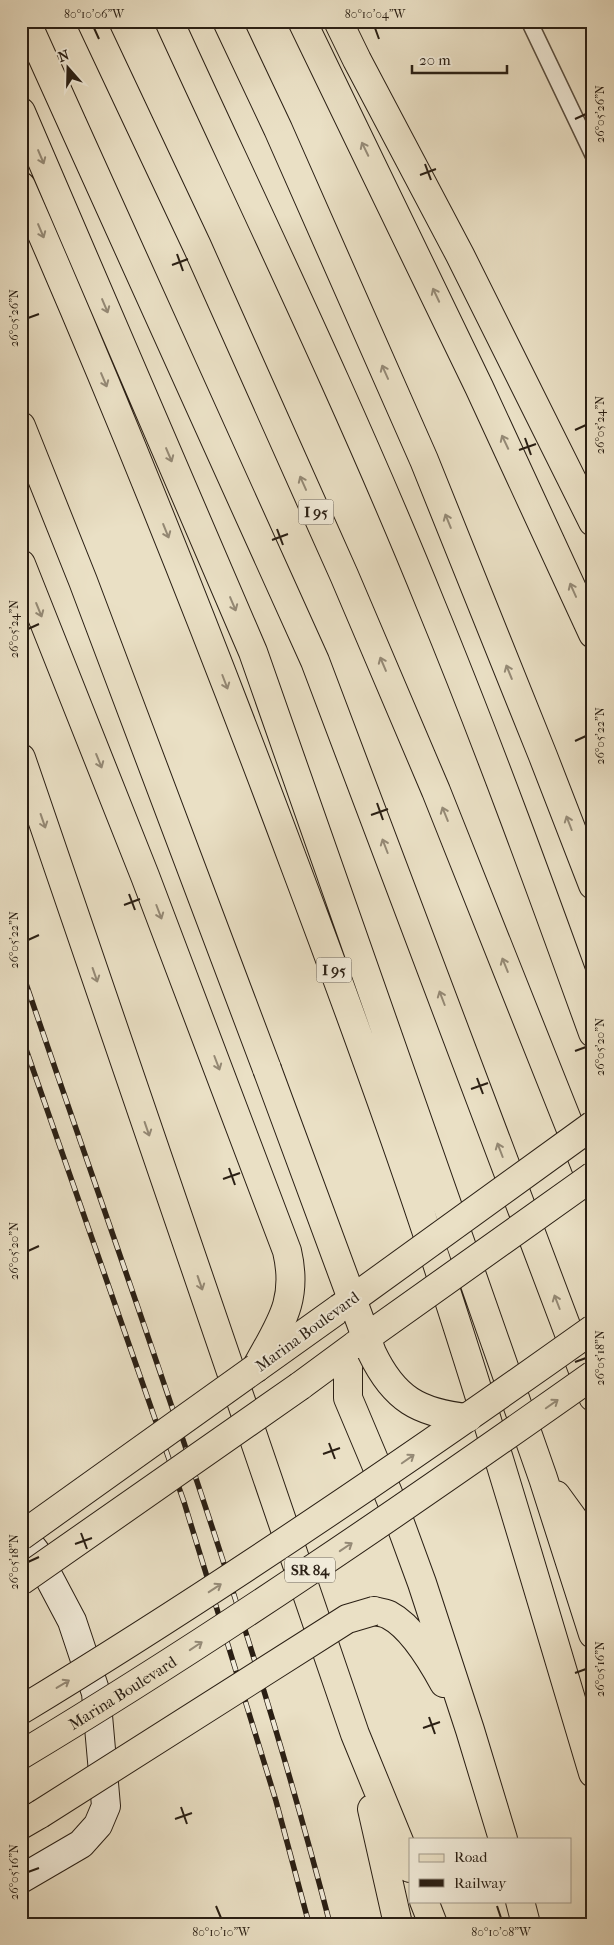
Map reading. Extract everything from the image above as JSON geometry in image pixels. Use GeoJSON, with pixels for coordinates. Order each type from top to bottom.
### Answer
{"type":"FeatureCollection","features":[{"type":"Feature","properties":{"kind":"main road"},"geometry":{"type":"LineString","coordinates":[[26,21],[315,661],[593,1397]]}},
{"type":"Feature","properties":{"kind":"main road","name":"I 95"},"geometry":{"type":"LineString","coordinates":[[91,21],[201,255],[352,593],[436,791],[593,1185]]}},
{"type":"Feature","properties":{"kind":"main road"},"geometry":{"type":"LineString","coordinates":[[169,21],[345,404],[432,605],[534,871],[593,1033]]}},
{"type":"Feature","properties":{"kind":"main road"},"geometry":{"type":"LineString","coordinates":[[227,21],[282,138],[424,460],[540,747],[593,885]]}},
{"type":"Feature","properties":{"kind":"main road"},"geometry":{"type":"LineString","coordinates":[[302,21],[420,262],[593,634]]}},
{"type":"Feature","properties":{"kind":"main road"},"geometry":{"type":"LineString","coordinates":[[338,21],[460,255],[593,522]]}},
{"type":"Feature","properties":{"kind":"main road"},"geometry":{"type":"LineString","coordinates":[[21,112],[254,652],[543,1478],[593,1634]]}},
{"type":"Feature","properties":{"kind":"main road","name":"I 95"},"geometry":{"type":"LineString","coordinates":[[21,186],[127,435],[209,640],[265,784],[379,1094],[471,1368],[593,1774]]}},
{"type":"Feature","properties":{"kind":"main road"},"geometry":{"type":"LineString","coordinates":[[21,426],[83,581],[375,1360],[391,1386],[412,1403],[436,1413],[468,1418]]}},
{"type":"Feature","properties":{"kind":"main road"},"geometry":{"type":"LineString","coordinates":[[21,564],[145,876],[287,1251],[290,1267],[290,1296],[280,1322],[256,1368]]}},
{"type":"Feature","properties":{"kind":"main road"},"geometry":{"type":"LineString","coordinates":[[21,758],[355,1734],[409,1866]]}},
{"type":"Feature","properties":{"kind":"main road","name":"Marina Boulevard"},"geometry":{"type":"LineString","coordinates":[[21,1535],[593,1125]]}},
{"type":"Feature","properties":{"kind":"main road"},"geometry":{"type":"LineString","coordinates":[[21,1581],[300,1386],[593,1176]]}},
{"type":"Feature","properties":{"kind":"main road"},"geometry":{"type":"LineString","coordinates":[[21,1710],[234,1576],[468,1418],[593,1329]]}},
{"type":"Feature","properties":{"kind":"main road"},"geometry":{"type":"LineString","coordinates":[[357,1344],[348,1366],[348,1398],[396,1512],[422,1583],[470,1730],[502,1838]]}},
{"type":"Feature","properties":{"kind":"main road","name":"Marina Boulevard"},"geometry":{"type":"LineString","coordinates":[[21,1756],[181,1656],[346,1547],[593,1375]]}},
{"type":"Feature","properties":{"kind":"main road"},"geometry":{"type":"LineString","coordinates":[[543,1478],[588,1539],[593,1552]]}},
{"type":"Feature","properties":{"kind":"main road"},"geometry":{"type":"LineString","coordinates":[[21,1535],[35,1551],[72,1621],[96,1693],[106,1806],[98,1825],[81,1844],[21,1879]]}},
{"type":"Feature","properties":{"kind":"main road"},"geometry":{"type":"LineString","coordinates":[[30,1820],[347,1619],[374,1611],[389,1615],[404,1626],[433,1663],[470,1730]]}},
{"type":"Feature","properties":{"kind":"main road"},"geometry":{"type":"LineString","coordinates":[[355,1734],[398,1924]]}},
{"type":"Feature","properties":{"kind":"main road"},"geometry":{"type":"LineString","coordinates":[[424,1902],[433,1924]]}},
{"type":"Feature","properties":{"kind":"main road"},"geometry":{"type":"LineString","coordinates":[[520,1902],[526,1924]]}},
{"type":"Feature","properties":{"kind":"lane"},"geometry":{"type":"LineString","coordinates":[[529,21],[593,155]]}},
{"type":"Feature","properties":{"kind":"railway"},"geometry":{"type":"LineString","coordinates":[[21,969],[185,1444],[224,1563],[297,1803],[330,1924]]}},
{"type":"Feature","properties":{"kind":"railway"},"geometry":{"type":"LineString","coordinates":[[21,1035],[184,1502],[276,1801],[309,1924]]}}]}
